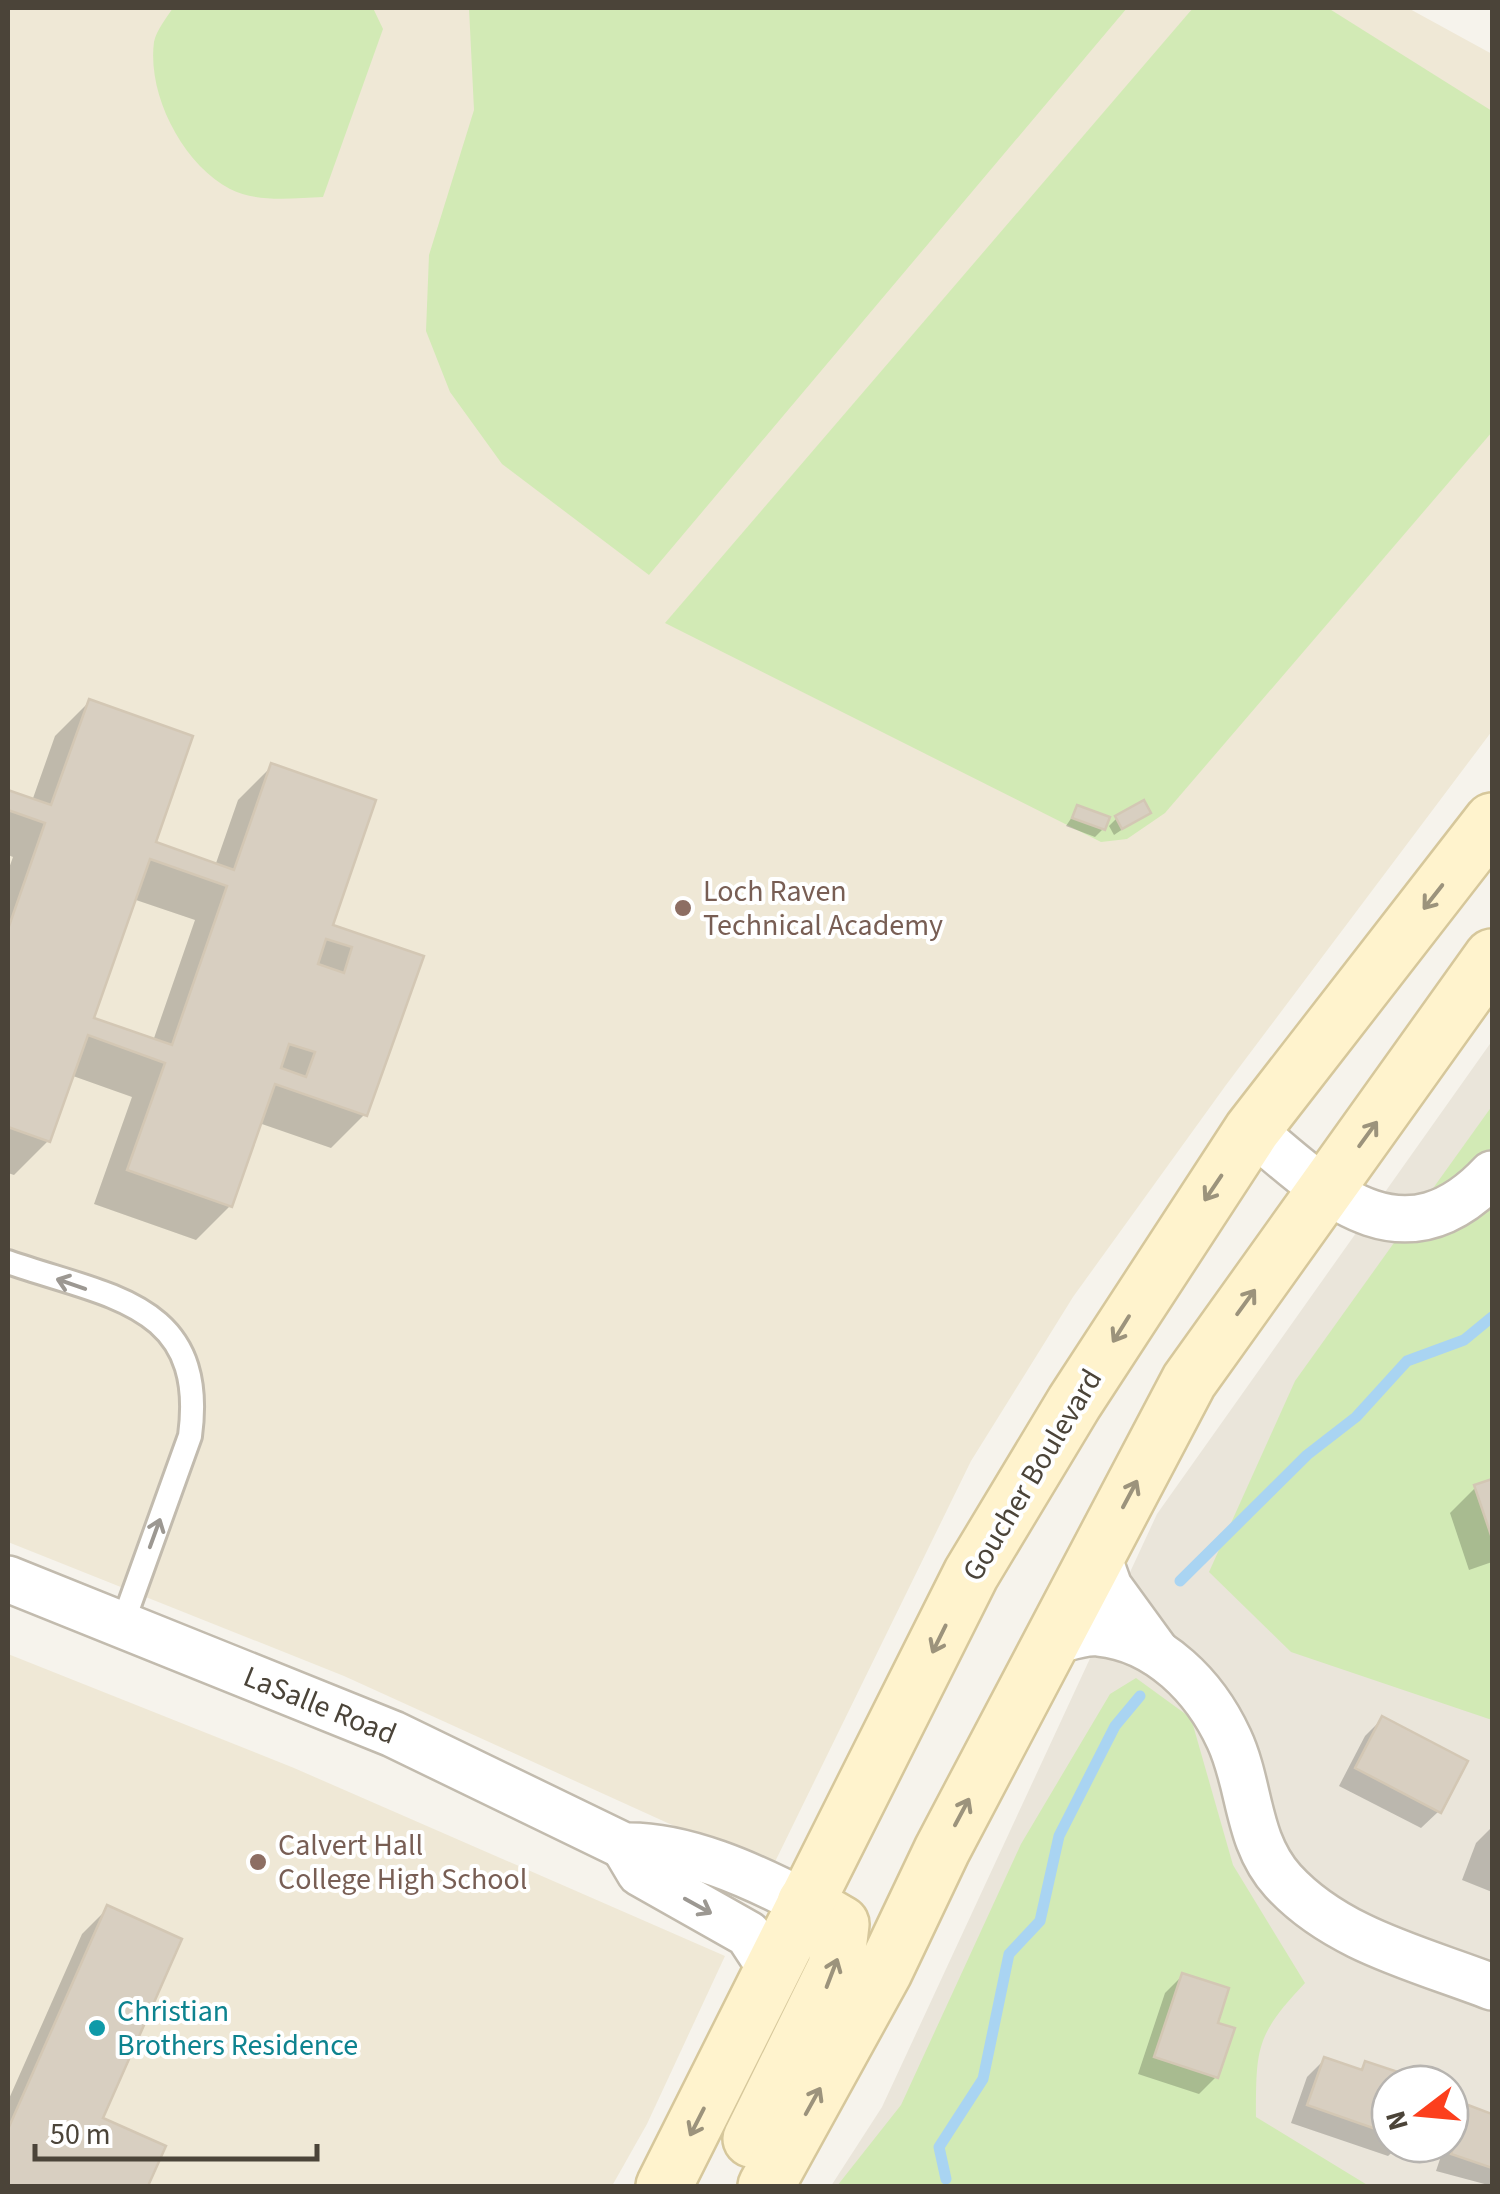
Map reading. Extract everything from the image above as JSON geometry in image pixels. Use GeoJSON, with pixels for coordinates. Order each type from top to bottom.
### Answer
{"type":"FeatureCollection","features":[{"type":"Feature","properties":{"kind":"main road","name":"Goucher Boulevard"},"geometry":{"type":"LineString","coordinates":[[664,2186],[971,1574],[1074,1403],[1252,1130],[1492,820]]}},
{"type":"Feature","properties":{"kind":"main road"},"geometry":{"type":"LineString","coordinates":[[766,2186],[884,1972],[942,1850],[1190,1381],[1483,977]]}},
{"type":"Feature","properties":{"kind":"main road"},"geometry":{"type":"LineString","coordinates":[[728,2186],[836,1968],[841,1924],[806,1903]]}},
{"type":"Feature","properties":{"kind":"street"},"geometry":{"type":"LineString","coordinates":[[1252,1130],[1324,1193],[1379,1218],[1429,1218],[1472,1195],[1492,1174]]}},
{"type":"Feature","properties":{"kind":"street"},"geometry":{"type":"LineString","coordinates":[[1098,1556],[1109,1587],[1158,1655]]}},
{"type":"Feature","properties":{"kind":"street","name":"LaSalle Road"},"geometry":{"type":"LineString","coordinates":[[8,1579],[393,1734],[624,1846],[654,1845],[773,1886],[806,1903]]}},
{"type":"Feature","properties":{"kind":"street"},"geometry":{"type":"LineString","coordinates":[[1054,1640],[1096,1632],[1132,1641],[1187,1674],[1230,1740],[1256,1838],[1283,1881],[1343,1930],[1492,1987]]}},
{"type":"Feature","properties":{"kind":"street","name":"LaSalle Road"},"geometry":{"type":"LineString","coordinates":[[624,1846],[640,1873],[748,1934],[773,1972]]}},
{"type":"Feature","properties":{"kind":"lane"},"geometry":{"type":"LineString","coordinates":[[8,1262],[142,1309],[172,1333],[189,1364],[194,1404],[190,1436],[122,1625]]}},
{"type":"Feature","properties":{"kind":"shaded area","name":"Loch Raven Technical Academy"},"geometry":{"type":"Polygon","coordinates":[[[8,8],[1408,8],[1492,54],[1492,731],[1226,1085],[1073,1297],[971,1461],[771,1870],[344,1676],[8,1542],[8,8]]]}},
{"type":"Feature","properties":{"kind":"shaded area"},"geometry":{"type":"Polygon","coordinates":[[[1492,1041],[1492,2186],[831,2186],[882,2107],[1157,1514],[1492,1041]]]}},
{"type":"Feature","properties":{"kind":"shaded area","name":"Calvert Hall College High School"},"geometry":{"type":"Polygon","coordinates":[[[8,1654],[294,1768],[725,1956],[647,2124],[612,2186],[8,2186],[8,1654]]]}},
{"type":"Feature","properties":{"kind":"green space"},"geometry":{"type":"Polygon","coordinates":[[[173,8],[373,8],[383,29],[323,197],[252,196],[230,189],[197,163],[172,126],[156,84],[154,42],[173,8]]]}},
{"type":"Feature","properties":{"kind":"green space"},"geometry":{"type":"Polygon","coordinates":[[[469,8],[1127,8],[649,575],[502,464],[450,392],[426,331],[429,255],[474,110],[469,8]]]}},
{"type":"Feature","properties":{"kind":"green space"},"geometry":{"type":"Polygon","coordinates":[[[1193,8],[1328,8],[1492,111],[1492,432],[1165,813],[1127,839],[1101,842],[665,623],[1193,8]]]}},
{"type":"Feature","properties":{"kind":"green space"},"geometry":{"type":"Polygon","coordinates":[[[1492,1106],[1492,1720],[1291,1652],[1209,1572],[1295,1381],[1492,1106]]]}},
{"type":"Feature","properties":{"kind":"green space"},"geometry":{"type":"Polygon","coordinates":[[[1136,1678],[1191,1718],[1233,1865],[1305,1983],[1277,2016],[1262,2043],[1256,2117],[1369,2186],[837,2186],[901,2105],[1021,1844],[1110,1694],[1136,1678]]]}},
{"type":"Feature","properties":{"kind":"building"},"geometry":{"type":"Polygon","coordinates":[[[89,699],[193,736],[156,842],[234,870],[271,763],[376,800],[333,925],[424,956],[367,1116],[275,1084],[232,1207],[127,1170],[165,1063],[88,1035],[50,1142],[8,1127],[8,929],[45,823],[8,810],[8,790],[51,805],[89,699]],[[150,859],[94,1018],[172,1045],[227,886],[150,859]],[[326,939],[318,964],[344,973],[352,947],[326,939]],[[289,1044],[281,1068],[306,1077],[315,1052],[289,1044]]]}},
{"type":"Feature","properties":{"kind":"building"},"geometry":{"type":"Polygon","coordinates":[[[1144,800],[1151,813],[1122,829],[1115,816],[1144,800]]]}},
{"type":"Feature","properties":{"kind":"building"},"geometry":{"type":"Polygon","coordinates":[[[1077,805],[1110,817],[1105,830],[1072,818],[1077,805]]]}},
{"type":"Feature","properties":{"kind":"building"},"geometry":{"type":"Polygon","coordinates":[[[1492,1479],[1492,1538],[1474,1485],[1492,1479]]]}},
{"type":"Feature","properties":{"kind":"building"},"geometry":{"type":"Polygon","coordinates":[[[1382,1716],[1468,1761],[1441,1813],[1355,1768],[1382,1716]]]}},
{"type":"Feature","properties":{"kind":"building","name":"Christian Brothers Residence"},"geometry":{"type":"Polygon","coordinates":[[[107,1905],[182,1939],[103,2118],[166,2146],[148,2186],[8,2186],[8,2129],[107,1905]]]}},
{"type":"Feature","properties":{"kind":"building"},"geometry":{"type":"Polygon","coordinates":[[[1182,1973],[1229,1988],[1218,2023],[1235,2028],[1218,2078],[1154,2057],[1182,1973]]]}},
{"type":"Feature","properties":{"kind":"building"},"geometry":{"type":"Polygon","coordinates":[[[1324,2057],[1362,2070],[1365,2061],[1374,2064],[1370,2064],[1370,2127],[1307,2105],[1324,2057]]]}},
{"type":"Feature","properties":{"kind":"building"},"geometry":{"type":"Polygon","coordinates":[[[1470,2106],[1492,2114],[1492,2168],[1470,2160],[1470,2106]]]}},
{"type":"Feature","properties":{"kind":"waterway"},"geometry":{"type":"LineString","coordinates":[[1180,1581],[1307,1455],[1356,1417],[1407,1361],[1464,1340],[1492,1317]]}},
{"type":"Feature","properties":{"kind":"waterway"},"geometry":{"type":"LineString","coordinates":[[946,2179],[939,2147],[983,2079],[1009,1954],[1040,1921],[1059,1836],[1115,1726],[1140,1696]]}},
{"type":"Feature","properties":{"kind":"place","name":"Loch Raven Technical Academy"},"geometry":{"type":"Point","coordinates":[683,908]}},
{"type":"Feature","properties":{"kind":"place","name":"Calvert Hall College High School"},"geometry":{"type":"Point","coordinates":[258,1862]}},
{"type":"Feature","properties":{"kind":"place","name":"Christian Brothers Residence"},"geometry":{"type":"Point","coordinates":[97,2028]}}]}
